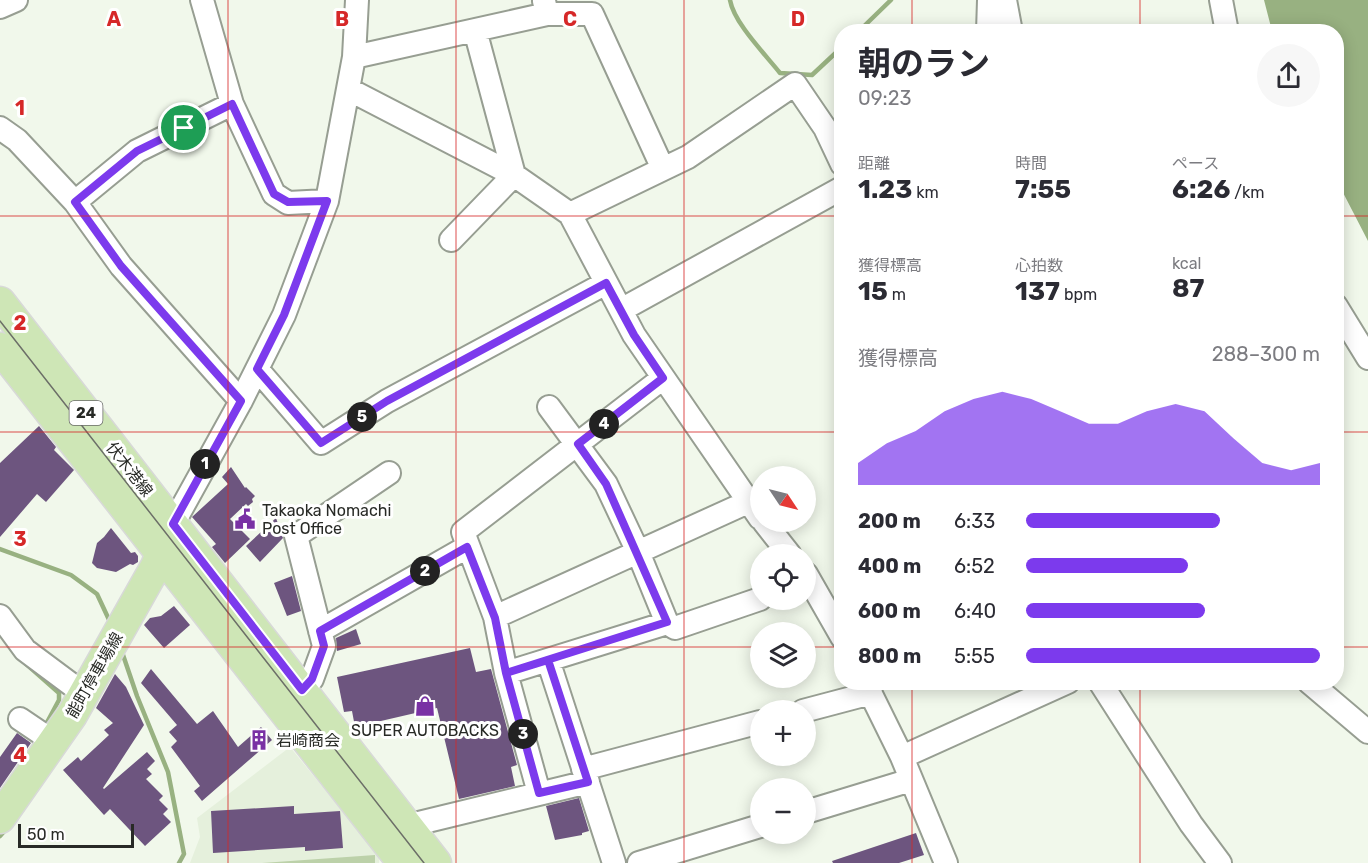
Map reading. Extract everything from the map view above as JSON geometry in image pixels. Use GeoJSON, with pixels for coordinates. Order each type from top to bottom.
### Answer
{"type":"FeatureCollection","features":[{"type":"Feature","properties":{"kind":"main road","name":"伏木港線"},"geometry":{"type":"LineString","coordinates":[[0,302],[436,863]]}},
{"type":"Feature","properties":{"kind":"main road","name":"伏木港線"},"geometry":{"type":"LineString","coordinates":[[0,348],[403,863]]}},
{"type":"Feature","properties":{"kind":"main road","name":"能町停車場線"},"geometry":{"type":"LineString","coordinates":[[0,818],[54,742],[84,694],[150,576],[173,524]]}},
{"type":"Feature","properties":{"kind":"street"},"geometry":{"type":"LineString","coordinates":[[0,7],[16,0]]}},
{"type":"Feature","properties":{"kind":"street"},"geometry":{"type":"LineString","coordinates":[[202,0],[232,104],[274,194],[288,202],[327,201]]}},
{"type":"Feature","properties":{"kind":"street"},"geometry":{"type":"LineString","coordinates":[[173,524],[241,401],[284,315],[327,201],[354,57],[357,0]]}},
{"type":"Feature","properties":{"kind":"street"},"geometry":{"type":"LineString","coordinates":[[988,24],[989,0]]}},
{"type":"Feature","properties":{"kind":"street"},"geometry":{"type":"LineString","coordinates":[[1005,0],[1010,24]]}},
{"type":"Feature","properties":{"kind":"street"},"geometry":{"type":"LineString","coordinates":[[1221,0],[1226,24]]}},
{"type":"Feature","properties":{"kind":"street"},"geometry":{"type":"LineString","coordinates":[[354,57],[475,30],[546,7],[592,14],[663,169]]}},
{"type":"Feature","properties":{"kind":"street"},"geometry":{"type":"LineString","coordinates":[[475,30],[514,175]]}},
{"type":"Feature","properties":{"kind":"street"},"geometry":{"type":"LineString","coordinates":[[570,214],[688,157],[795,84],[825,128],[834,147]]}},
{"type":"Feature","properties":{"kind":"street"},"geometry":{"type":"LineString","coordinates":[[348,89],[514,175],[570,214],[634,335],[750,504]]}},
{"type":"Feature","properties":{"kind":"street"},"geometry":{"type":"LineString","coordinates":[[75,202],[137,151],[232,104]]}},
{"type":"Feature","properties":{"kind":"street"},"geometry":{"type":"LineString","coordinates":[[0,128],[17,140],[75,202],[121,266],[241,401]]}},
{"type":"Feature","properties":{"kind":"street"},"geometry":{"type":"LineString","coordinates":[[451,240],[514,175]]}},
{"type":"Feature","properties":{"kind":"street"},"geometry":{"type":"LineString","coordinates":[[621,310],[834,192]]}},
{"type":"Feature","properties":{"kind":"street"},"geometry":{"type":"LineString","coordinates":[[257,369],[321,443],[387,401],[606,283]]}},
{"type":"Feature","properties":{"kind":"street"},"geometry":{"type":"LineString","coordinates":[[1344,319],[1368,358]]}},
{"type":"Feature","properties":{"kind":"street"},"geometry":{"type":"LineString","coordinates":[[539,793],[506,673],[495,618],[463,532],[663,378]]}},
{"type":"Feature","properties":{"kind":"street"},"geometry":{"type":"LineString","coordinates":[[549,407],[606,484],[667,622],[675,628],[750,602]]}},
{"type":"Feature","properties":{"kind":"street"},"geometry":{"type":"LineString","coordinates":[[302,690],[312,679],[324,646],[296,536],[389,473]]}},
{"type":"Feature","properties":{"kind":"street"},"geometry":{"type":"LineString","coordinates":[[495,618],[638,552],[750,511]]}},
{"type":"Feature","properties":{"kind":"street"},"geometry":{"type":"LineString","coordinates":[[772,532],[781,544]]}},
{"type":"Feature","properties":{"kind":"street"},"geometry":{"type":"LineString","coordinates":[[320,631],[467,547]]}},
{"type":"Feature","properties":{"kind":"street"},"geometry":{"type":"LineString","coordinates":[[816,595],[834,624]]}},
{"type":"Feature","properties":{"kind":"street"},"geometry":{"type":"LineString","coordinates":[[0,616],[25,650],[84,694]]}},
{"type":"Feature","properties":{"kind":"street"},"geometry":{"type":"LineString","coordinates":[[506,673],[667,622]]}},
{"type":"Feature","properties":{"kind":"street"},"geometry":{"type":"LineString","coordinates":[[548,660],[614,863]]}},
{"type":"Feature","properties":{"kind":"street"},"geometry":{"type":"LineString","coordinates":[[816,706],[862,690]]}},
{"type":"Feature","properties":{"kind":"street"},"geometry":{"type":"LineString","coordinates":[[869,690],[902,757],[946,863]]}},
{"type":"Feature","properties":{"kind":"street"},"geometry":{"type":"LineString","coordinates":[[902,757],[1050,690]]}},
{"type":"Feature","properties":{"kind":"street"},"geometry":{"type":"LineString","coordinates":[[1105,690],[1191,824],[1220,863]]}},
{"type":"Feature","properties":{"kind":"street"},"geometry":{"type":"LineString","coordinates":[[1318,690],[1368,732]]}},
{"type":"Feature","properties":{"kind":"street"},"geometry":{"type":"LineString","coordinates":[[20,719],[54,742]]}},
{"type":"Feature","properties":{"kind":"street"},"geometry":{"type":"LineString","coordinates":[[409,828],[418,823],[539,793],[585,775],[750,725]]}},
{"type":"Feature","properties":{"kind":"street"},"geometry":{"type":"LineString","coordinates":[[816,809],[911,780]]}},
{"type":"Feature","properties":{"kind":"street"},"geometry":{"type":"LineString","coordinates":[[639,863],[750,829]]}},
{"type":"Feature","properties":{"kind":"shaded area"},"geometry":{"type":"Polygon","coordinates":[[[1264,0],[1368,0],[1368,241],[1344,195],[1344,24],[1270,24],[1264,0]]]}},
{"type":"Feature","properties":{"kind":"shaded area"},"geometry":{"type":"Polygon","coordinates":[[[290,747],[379,856],[379,863],[190,863],[200,837],[197,818],[290,747]]]}},
{"type":"Feature","properties":{"kind":"shaded area"},"geometry":{"type":"Polygon","coordinates":[[[375,855],[375,863],[262,863],[375,855]]]}},
{"type":"Feature","properties":{"kind":"building"},"geometry":{"type":"Polygon","coordinates":[[[39,426],[56,447],[54,450],[74,470],[46,502],[37,494],[0,537],[0,463],[39,426]]]}},
{"type":"Feature","properties":{"kind":"building"},"geometry":{"type":"Polygon","coordinates":[[[231,467],[245,488],[255,496],[252,499],[253,502],[248,506],[246,504],[230,519],[250,539],[225,563],[212,547],[216,544],[192,517],[228,484],[222,477],[231,467]]]}},
{"type":"Feature","properties":{"kind":"building"},"geometry":{"type":"Polygon","coordinates":[[[276,518],[283,538],[260,562],[246,546],[276,518]]]}},
{"type":"Feature","properties":{"kind":"building"},"geometry":{"type":"Polygon","coordinates":[[[111,528],[131,553],[135,552],[138,556],[138,562],[116,572],[97,568],[92,563],[97,543],[111,528]]]}},
{"type":"Feature","properties":{"kind":"building"},"geometry":{"type":"Polygon","coordinates":[[[292,576],[301,611],[287,616],[274,583],[292,576]]]}},
{"type":"Feature","properties":{"kind":"building"},"geometry":{"type":"Polygon","coordinates":[[[174,606],[190,625],[164,648],[144,625],[150,618],[161,616],[174,606]]]}},
{"type":"Feature","properties":{"kind":"building"},"geometry":{"type":"Polygon","coordinates":[[[356,629],[361,644],[337,651],[336,638],[356,629]]]}},
{"type":"Feature","properties":{"kind":"building","name":"SUPER AUTOBACKS"},"geometry":{"type":"Polygon","coordinates":[[[470,648],[476,672],[491,669],[517,765],[511,767],[515,786],[459,799],[437,708],[355,727],[352,711],[344,712],[337,677],[470,648]]]}},
{"type":"Feature","properties":{"kind":"building"},"geometry":{"type":"Polygon","coordinates":[[[151,669],[197,724],[213,711],[238,747],[261,727],[272,740],[202,801],[194,791],[200,786],[171,747],[177,741],[169,732],[177,725],[141,683],[151,669]]]}},
{"type":"Feature","properties":{"kind":"building"},"geometry":{"type":"Polygon","coordinates":[[[115,674],[126,687],[144,725],[103,788],[147,752],[155,761],[147,769],[152,774],[146,779],[163,796],[159,800],[168,809],[163,814],[171,822],[145,846],[110,809],[104,815],[63,770],[78,757],[81,761],[109,735],[104,730],[113,723],[96,708],[115,674]]]}},
{"type":"Feature","properties":{"kind":"building"},"geometry":{"type":"Polygon","coordinates":[[[17,733],[31,743],[0,788],[0,757],[17,733]]]}},
{"type":"Feature","properties":{"kind":"building"},"geometry":{"type":"Polygon","coordinates":[[[579,798],[589,831],[582,835],[555,840],[546,806],[579,798]]]}},
{"type":"Feature","properties":{"kind":"building"},"geometry":{"type":"Polygon","coordinates":[[[294,806],[294,814],[340,811],[343,848],[305,851],[305,847],[213,853],[211,811],[294,806]]]}},
{"type":"Feature","properties":{"kind":"building"},"geometry":{"type":"Polygon","coordinates":[[[916,833],[924,855],[899,863],[833,863],[832,861],[916,833]]]}},
{"type":"Feature","properties":{"kind":"waterway"},"geometry":{"type":"LineString","coordinates":[[730,0],[737,18],[780,73],[812,75],[834,54]]}},
{"type":"Feature","properties":{"kind":"waterway"},"geometry":{"type":"LineString","coordinates":[[866,24],[891,0]]}},
{"type":"Feature","properties":{"kind":"waterway"},"geometry":{"type":"LineString","coordinates":[[0,549],[71,575],[97,594],[111,624]]}},
{"type":"Feature","properties":{"kind":"waterway"},"geometry":{"type":"LineString","coordinates":[[122,652],[168,772],[184,854],[179,863]]}},
{"type":"Feature","properties":{"kind":"waterway"},"geometry":{"type":"LineString","coordinates":[[25,663],[59,693],[59,700],[44,728]]}},
{"type":"Feature","properties":{"kind":"waterway"},"geometry":{"type":"LineString","coordinates":[[0,836],[7,828]]}},
{"type":"Feature","properties":{"kind":"tram line"},"geometry":{"type":"LineString","coordinates":[[0,321],[424,863]]}},
{"type":"Feature","properties":{"kind":"place","name":"Takaoka Nomachi Post Office"},"geometry":{"type":"Point","coordinates":[245,519]}},
{"type":"Feature","properties":{"kind":"place","name":"SUPER AUTOBACKS"},"geometry":{"type":"Point","coordinates":[425,706]}},
{"type":"Feature","properties":{"kind":"place","name":"岩崎商会"},"geometry":{"type":"Point","coordinates":[259,740]}},
{"type":"Feature","properties":{"kind":"route"},"geometry":{"type":"LineString","coordinates":[[184,128],[137,151],[75,202],[121,266],[241,401],[173,524],[302,690],[312,679],[324,646],[320,631],[467,547],[495,618],[506,673],[548,660],[588,782],[539,793],[506,673],[667,622],[606,484],[578,444],[663,378],[634,335],[606,283],[387,401],[321,443],[257,369],[284,315],[327,201],[288,202],[274,194],[232,104],[184,128]]}}]}
